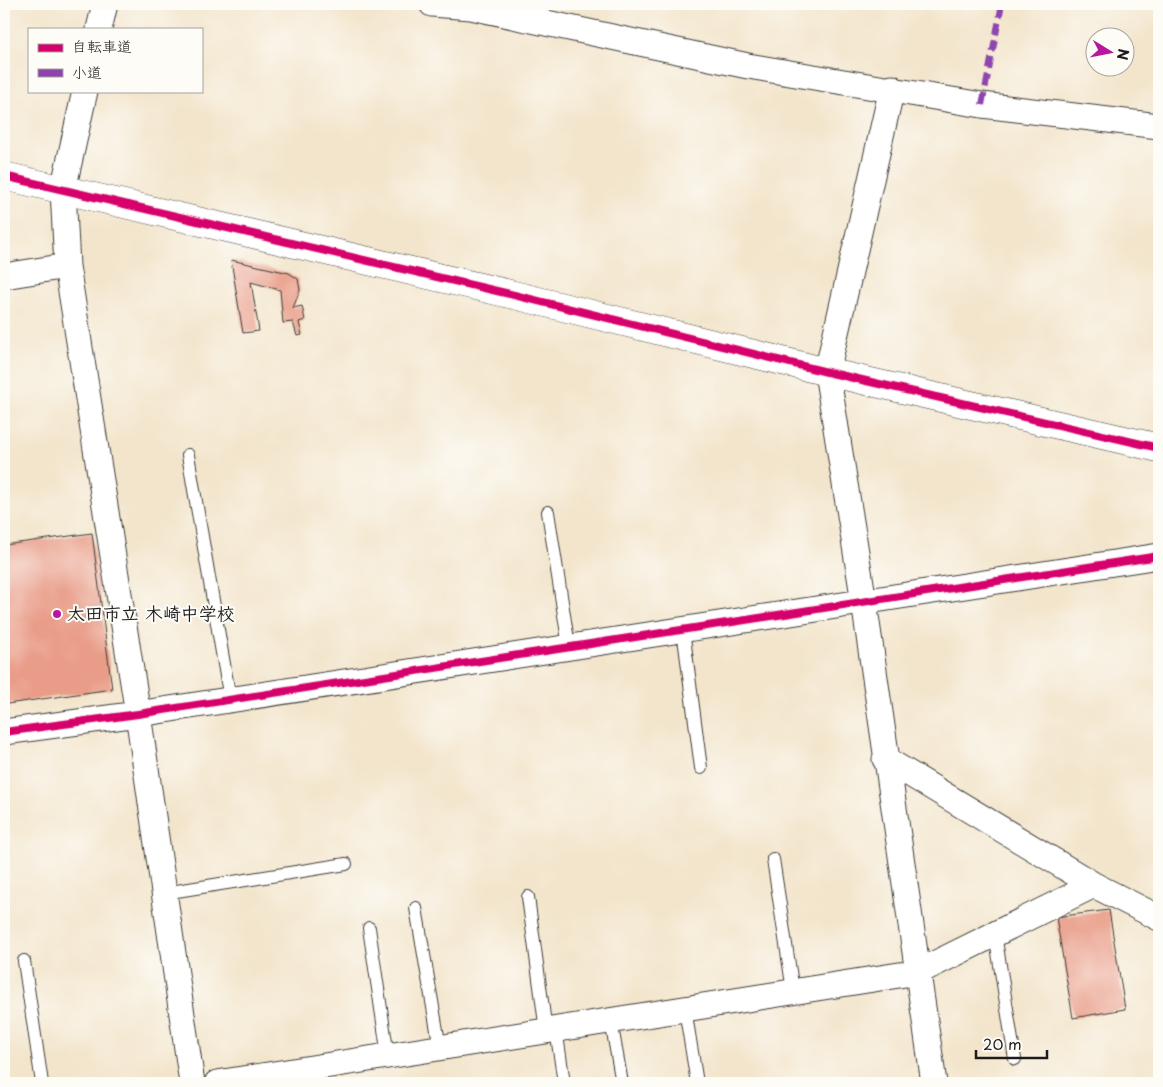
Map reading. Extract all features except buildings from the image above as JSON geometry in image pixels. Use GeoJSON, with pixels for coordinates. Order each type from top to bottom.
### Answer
{"type":"FeatureCollection","features":[{"type":"Feature","properties":{"kind":"street"},"geometry":{"type":"LineString","coordinates":[[99,28],[105,4]]}},
{"type":"Feature","properties":{"kind":"street"},"geometry":{"type":"LineString","coordinates":[[432,4],[470,7],[748,66],[982,104],[1159,126]]}},
{"type":"Feature","properties":{"kind":"street"},"geometry":{"type":"LineString","coordinates":[[892,88],[827,372],[864,602],[885,759],[934,1083]]}},
{"type":"Feature","properties":{"kind":"street"},"geometry":{"type":"LineString","coordinates":[[85,92],[63,190],[67,266],[138,714],[192,1083]]}},
{"type":"Feature","properties":{"kind":"street"},"geometry":{"type":"LineString","coordinates":[[4,176],[514,295],[827,372],[1159,448]]}},
{"type":"Feature","properties":{"kind":"street"},"geometry":{"type":"LineString","coordinates":[[4,276],[67,266]]}},
{"type":"Feature","properties":{"kind":"street"},"geometry":{"type":"LineString","coordinates":[[4,732],[138,714],[230,698],[1159,556]]}},
{"type":"Feature","properties":{"kind":"street"},"geometry":{"type":"LineString","coordinates":[[885,759],[1094,885],[1159,918]]}},
{"type":"Feature","properties":{"kind":"street"},"geometry":{"type":"LineString","coordinates":[[217,1083],[918,972],[1094,885]]}},
{"type":"Feature","properties":{"kind":"lane"},"geometry":{"type":"LineString","coordinates":[[188,455],[230,698]]}},
{"type":"Feature","properties":{"kind":"lane"},"geometry":{"type":"LineString","coordinates":[[548,512],[569,647]]}},
{"type":"Feature","properties":{"kind":"lane"},"geometry":{"type":"LineString","coordinates":[[683,630],[701,768]]}},
{"type":"Feature","properties":{"kind":"lane"},"geometry":{"type":"LineString","coordinates":[[773,859],[793,992]]}},
{"type":"Feature","properties":{"kind":"lane"},"geometry":{"type":"LineString","coordinates":[[164,893],[346,864]]}},
{"type":"Feature","properties":{"kind":"lane"},"geometry":{"type":"LineString","coordinates":[[528,897],[551,1030],[564,1083]]}},
{"type":"Feature","properties":{"kind":"lane"},"geometry":{"type":"LineString","coordinates":[[416,908],[440,1048]]}},
{"type":"Feature","properties":{"kind":"lane"},"geometry":{"type":"LineString","coordinates":[[369,928],[388,1056]]}},
{"type":"Feature","properties":{"kind":"lane"},"geometry":{"type":"LineString","coordinates":[[994,934],[1015,1059]]}},
{"type":"Feature","properties":{"kind":"lane"},"geometry":{"type":"LineString","coordinates":[[24,961],[42,1083]]}},
{"type":"Feature","properties":{"kind":"lane"},"geometry":{"type":"LineString","coordinates":[[685,1009],[697,1083]]}},
{"type":"Feature","properties":{"kind":"lane"},"geometry":{"type":"LineString","coordinates":[[611,1021],[622,1083]]}},
{"type":"Feature","properties":{"kind":"marked path"},"geometry":{"type":"LineString","coordinates":[[982,105],[1002,4]]}},
{"type":"Feature","properties":{"kind":"cycle path"},"geometry":{"type":"LineString","coordinates":[[4,176],[514,295],[827,372],[1159,448]]}},
{"type":"Feature","properties":{"kind":"cycle path"},"geometry":{"type":"LineString","coordinates":[[4,732],[138,714],[1159,556]]}},
{"type":"Feature","properties":{"kind":"place","name":"太田市立 木崎中学校"},"geometry":{"type":"Point","coordinates":[57,614]}}]}
